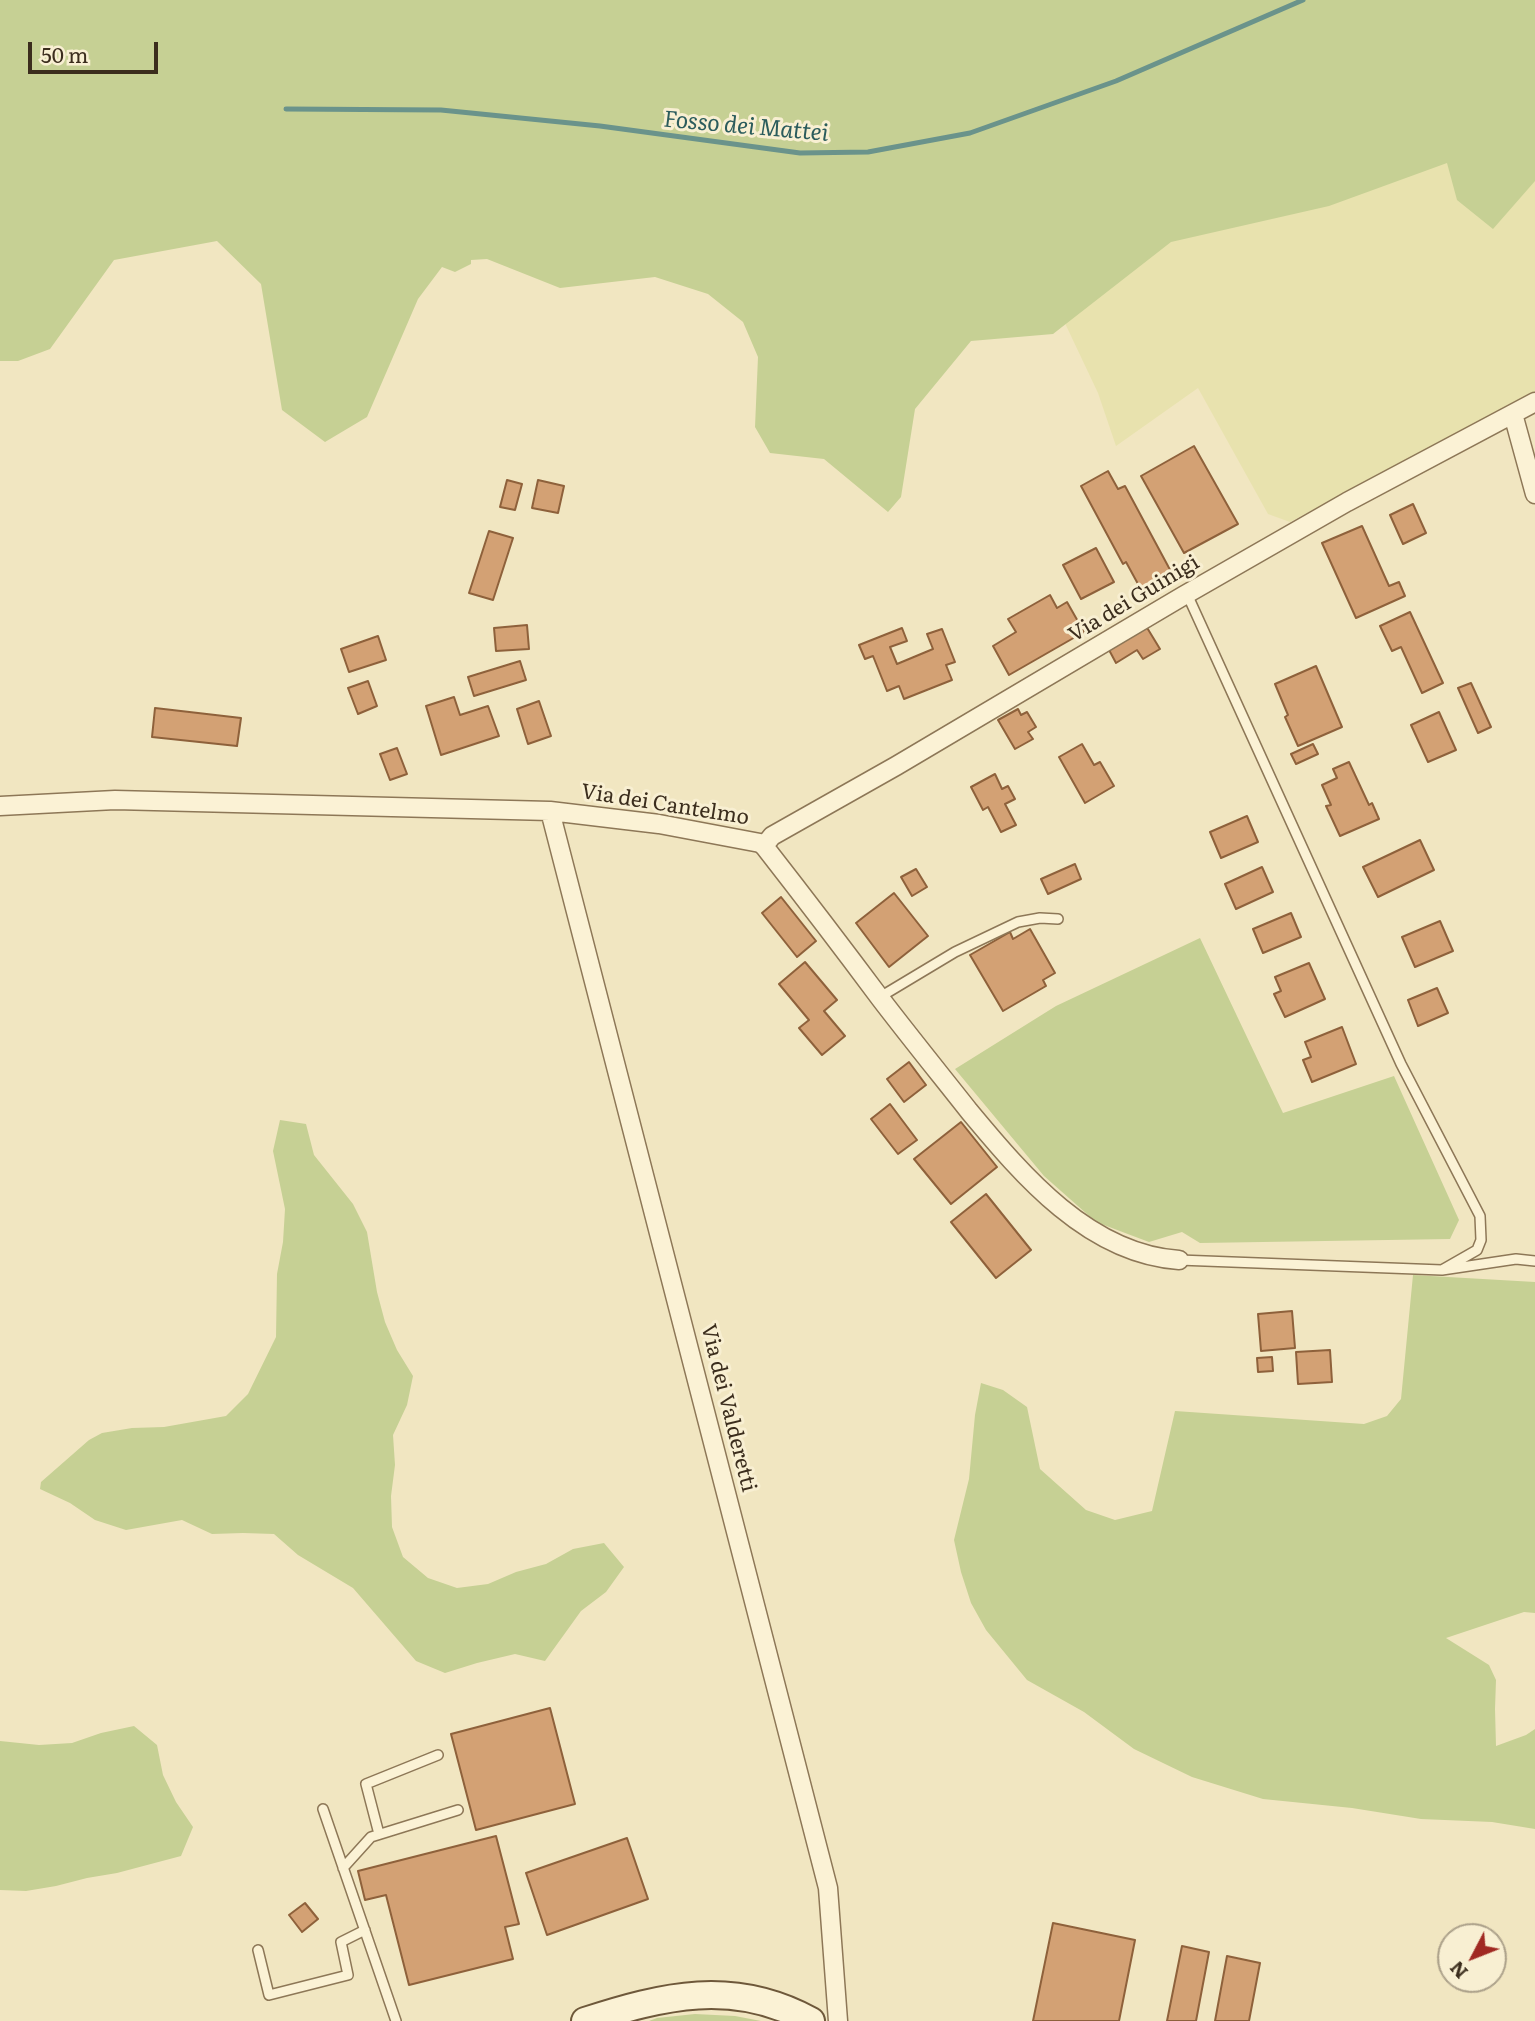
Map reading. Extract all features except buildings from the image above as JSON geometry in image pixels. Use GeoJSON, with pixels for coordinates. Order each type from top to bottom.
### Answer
{"type":"FeatureCollection","features":[{"type":"Feature","properties":{"kind":"main road"},"geometry":{"type":"LineString","coordinates":[[585,2021],[656,2000],[709,1995],[765,2003],[811,2021]]}},
{"type":"Feature","properties":{"kind":"street","name":"Via dei Guinigi"},"geometry":{"type":"LineString","coordinates":[[764,846],[772,836],[907,760],[1187,594],[1347,502],[1535,402]]}},
{"type":"Feature","properties":{"kind":"street"},"geometry":{"type":"LineString","coordinates":[[1513,414],[1535,494]]}},
{"type":"Feature","properties":{"kind":"street","name":"Via dei Cantelmo"},"geometry":{"type":"LineString","coordinates":[[0,806],[116,800],[551,811],[659,824],[756,841],[764,846],[925,1058],[1003,1153],[1074,1217],[1114,1242],[1149,1256],[1180,1260]]}},
{"type":"Feature","properties":{"kind":"street","name":"Via dei Valderetti"},"geometry":{"type":"LineString","coordinates":[[551,811],[828,1888],[838,2021]]}},
{"type":"Feature","properties":{"kind":"lane"},"geometry":{"type":"LineString","coordinates":[[1187,594],[1396,1051],[1480,1216],[1481,1240],[1477,1250],[1443,1270]]}},
{"type":"Feature","properties":{"kind":"lane"},"geometry":{"type":"LineString","coordinates":[[880,997],[955,952],[1018,922],[1040,918],[1058,919]]}},
{"type":"Feature","properties":{"kind":"lane"},"geometry":{"type":"LineString","coordinates":[[1180,1260],[1443,1270],[1516,1259],[1535,1261]]}},
{"type":"Feature","properties":{"kind":"lane"},"geometry":{"type":"LineString","coordinates":[[379,1834],[366,1784],[438,1755]]}},
{"type":"Feature","properties":{"kind":"lane"},"geometry":{"type":"LineString","coordinates":[[323,1809],[396,2021]]}},
{"type":"Feature","properties":{"kind":"lane"},"geometry":{"type":"LineString","coordinates":[[343,1868],[371,1837],[458,1810]]}},
{"type":"Feature","properties":{"kind":"lane"},"geometry":{"type":"LineString","coordinates":[[258,1950],[269,1995],[348,1975],[341,1942],[365,1930]]}},
{"type":"Feature","properties":{"kind":"shaded area"},"geometry":{"type":"Polygon","coordinates":[[[1535,0],[1535,392],[1290,522],[1268,514],[1198,388],[1116,446],[1098,393],[992,169],[1535,0]]]}},
{"type":"Feature","properties":{"kind":"green space"},"geometry":{"type":"Polygon","coordinates":[[[0,0],[1535,0],[1535,181],[1493,229],[1457,200],[1447,163],[1329,206],[1171,242],[1053,334],[971,341],[915,409],[901,497],[888,512],[824,459],[770,453],[755,427],[758,357],[743,322],[708,294],[655,277],[560,288],[487,259],[471,260],[471,264],[455,272],[442,267],[418,299],[367,417],[325,442],[282,410],[261,284],[217,241],[114,260],[50,349],[18,361],[0,361],[0,0]]]}},
{"type":"Feature","properties":{"kind":"green space"},"geometry":{"type":"Polygon","coordinates":[[[1200,938],[1283,1113],[1394,1076],[1459,1220],[1450,1239],[1200,1243],[1182,1232],[1149,1242],[1096,1222],[1044,1176],[955,1069],[1056,1006],[1200,938]]]}},
{"type":"Feature","properties":{"kind":"green space"},"geometry":{"type":"Polygon","coordinates":[[[280,1120],[306,1124],[314,1155],[353,1204],[367,1232],[385,1322],[397,1350],[413,1376],[407,1405],[393,1435],[395,1465],[391,1496],[392,1527],[403,1557],[428,1578],[457,1588],[488,1584],[516,1572],[546,1564],[573,1549],[604,1543],[624,1567],[606,1592],[581,1611],[545,1661],[515,1654],[445,1673],[416,1661],[353,1588],[298,1555],[274,1534],[212,1534],[182,1520],[126,1530],[95,1520],[70,1503],[40,1489],[41,1482],[89,1440],[102,1433],[164,1427],[226,1416],[248,1394],[276,1337],[277,1274],[285,1209],[273,1151],[280,1120]]]}},
{"type":"Feature","properties":{"kind":"green space"},"geometry":{"type":"Polygon","coordinates":[[[1413,1275],[1535,1282],[1535,1613],[1524,1612],[1446,1638],[1489,1665],[1496,1680],[1496,1746],[1535,1729],[1535,1829],[1492,1822],[1421,1819],[1352,1808],[1263,1799],[1192,1777],[1134,1749],[1084,1712],[1027,1680],[986,1630],[971,1603],[961,1572],[954,1540],[969,1479],[981,1383],[1003,1390],[1027,1407],[1040,1469],[1086,1510],[1115,1520],[1152,1511],[1175,1411],[1364,1424],[1387,1416],[1401,1399],[1413,1275]]]}},
{"type":"Feature","properties":{"kind":"green space"},"geometry":{"type":"Polygon","coordinates":[[[134,1726],[157,1745],[163,1775],[176,1802],[193,1827],[181,1856],[56,1886],[26,1891],[0,1890],[0,1741],[39,1745],[72,1743],[134,1726]]]}},
{"type":"Feature","properties":{"kind":"green space"},"geometry":{"type":"Polygon","coordinates":[[[695,2014],[735,2016],[761,2021],[649,2021],[695,2014]]]}},
{"type":"Feature","properties":{"kind":"waterway","name":"Fosso dei Mattei"},"geometry":{"type":"LineString","coordinates":[[286,109],[441,110],[600,126],[800,153],[868,152],[970,133],[1116,81],[1303,0]]}}]}
